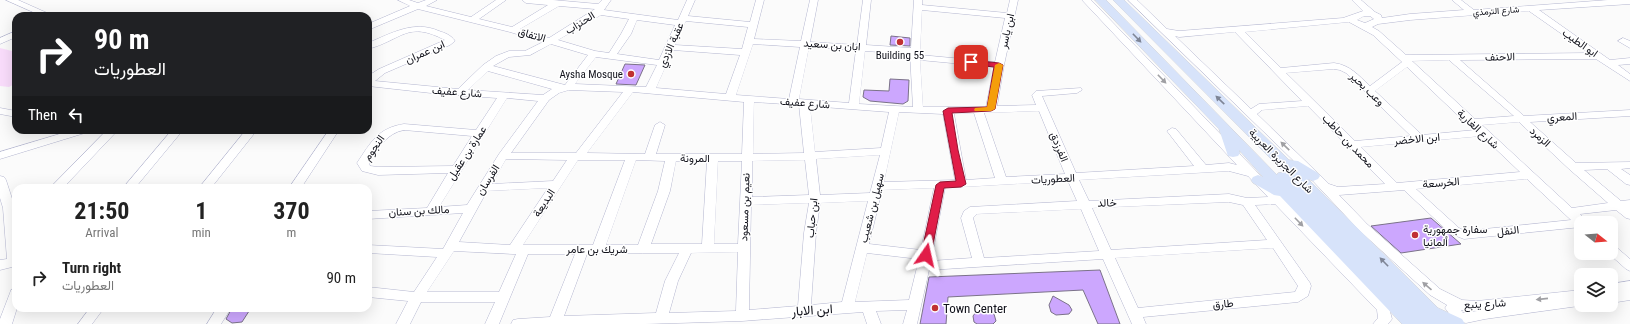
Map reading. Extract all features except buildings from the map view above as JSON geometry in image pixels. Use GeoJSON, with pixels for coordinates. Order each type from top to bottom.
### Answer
{"type":"FeatureCollection","features":[{"type":"Feature","properties":{"kind":"main road","name":"شارع الجزيرة العربية"},"geometry":{"type":"LineString","coordinates":[[1118,0],[1127,19],[1224,128],[1236,150],[1293,201],[1412,324]]}},
{"type":"Feature","properties":{"kind":"main road","name":"شارع الجزيرة العربية"},"geometry":{"type":"LineString","coordinates":[[1093,2],[1127,19],[1197,79],[1274,152],[1366,245],[1428,317],[1443,324]]}},
{"type":"Feature","properties":{"kind":"main road"},"geometry":{"type":"LineString","coordinates":[[1127,19],[1161,28]]}},
{"type":"Feature","properties":{"kind":"main road"},"geometry":{"type":"LineString","coordinates":[[1179,46],[1197,79]]}},
{"type":"Feature","properties":{"kind":"main road"},"geometry":{"type":"LineString","coordinates":[[1236,150],[1256,152],[1274,166],[1428,317],[1456,324]]}},
{"type":"Feature","properties":{"kind":"main road"},"geometry":{"type":"LineString","coordinates":[[1274,152],[1313,176]]}},
{"type":"Feature","properties":{"kind":"main road"},"geometry":{"type":"LineString","coordinates":[[1256,178],[1293,201]]}},
{"type":"Feature","properties":{"kind":"main road"},"geometry":{"type":"LineString","coordinates":[[1348,212],[1366,245]]}},
{"type":"Feature","properties":{"kind":"main road"},"geometry":{"type":"LineString","coordinates":[[1391,302],[1404,324]]}},
{"type":"Feature","properties":{"kind":"street"},"geometry":{"type":"LineString","coordinates":[[10,0],[40,12]]}},
{"type":"Feature","properties":{"kind":"street","name":"الاتفاق"},"geometry":{"type":"LineString","coordinates":[[402,0],[418,7],[513,30],[594,54],[662,63]]}},
{"type":"Feature","properties":{"kind":"street"},"geometry":{"type":"LineString","coordinates":[[372,25],[433,0]]}},
{"type":"Feature","properties":{"kind":"street"},"geometry":{"type":"LineString","coordinates":[[472,20],[502,0]]}},
{"type":"Feature","properties":{"kind":"street"},"geometry":{"type":"LineString","coordinates":[[526,0],[600,9],[634,17],[754,25]]}},
{"type":"Feature","properties":{"kind":"street","name":"الحنزاب"},"geometry":{"type":"LineString","coordinates":[[461,92],[486,67],[505,55],[528,54],[600,9],[607,0]]}},
{"type":"Feature","properties":{"kind":"street","name":"عقبة الازدي"},"geometry":{"type":"LineString","coordinates":[[650,90],[691,0]]}},
{"type":"Feature","properties":{"kind":"street"},"geometry":{"type":"LineString","coordinates":[[730,97],[754,25],[760,0]]}},
{"type":"Feature","properties":{"kind":"street","name":"ابن حباب"},"geometry":{"type":"LineString","coordinates":[[804,311],[810,233],[815,199],[810,156],[799,102],[805,43],[814,0]]}},
{"type":"Feature","properties":{"kind":"street"},"geometry":{"type":"LineString","coordinates":[[854,106],[867,0]]}},
{"type":"Feature","properties":{"kind":"street","name":"ابن ياسر"},"geometry":{"type":"LineString","coordinates":[[991,109],[999,65],[1014,0]]}},
{"type":"Feature","properties":{"kind":"street","name":"شارع الجزيرة العربية"},"geometry":{"type":"LineString","coordinates":[[1132,0],[1301,162],[1348,212],[1428,287],[1442,297],[1461,305]]}},
{"type":"Feature","properties":{"kind":"street"},"geometry":{"type":"LineString","coordinates":[[1456,0],[1472,12]]}},
{"type":"Feature","properties":{"kind":"street","name":"شارع الغارية"},"geometry":{"type":"LineString","coordinates":[[1357,1],[1358,20],[1375,22]]}},
{"type":"Feature","properties":{"kind":"street","name":"شارع الغارية"},"geometry":{"type":"LineString","coordinates":[[1357,1],[1405,61],[1574,217]]}},
{"type":"Feature","properties":{"kind":"street","name":"شارع الترمذي"},"geometry":{"type":"LineString","coordinates":[[1358,20],[1375,22],[1410,17],[1630,1]]}},
{"type":"Feature","properties":{"kind":"street","name":"شارع الجزيرة العربية"},"geometry":{"type":"LineString","coordinates":[[1093,2],[1236,150],[1256,178],[1378,303],[1385,314],[1385,319],[1380,324]]}},
{"type":"Feature","properties":{"kind":"street"},"geometry":{"type":"LineString","coordinates":[[513,30],[557,3]]}},
{"type":"Feature","properties":{"kind":"street"},"geometry":{"type":"LineString","coordinates":[[918,110],[916,54],[918,3],[1010,16]]}},
{"type":"Feature","properties":{"kind":"street","name":"ابو الطيب"},"geometry":{"type":"LineString","coordinates":[[1530,8],[1630,78]]}},
{"type":"Feature","properties":{"kind":"street"},"geometry":{"type":"LineString","coordinates":[[611,57],[626,34],[634,17]]}},
{"type":"Feature","properties":{"kind":"street"},"geometry":{"type":"LineString","coordinates":[[1179,46],[1184,37],[1358,20]]}},
{"type":"Feature","properties":{"kind":"street","name":"ابن عمران"},"geometry":{"type":"LineString","coordinates":[[372,44],[410,29],[417,28],[425,28],[450,39],[447,43],[382,71],[372,79]]}},
{"type":"Feature","properties":{"kind":"street"},"geometry":{"type":"LineString","coordinates":[[1161,28],[1178,34],[1239,31]]}},
{"type":"Feature","properties":{"kind":"street","name":"محمد بن حاطب"},"geometry":{"type":"LineString","coordinates":[[1239,31],[1394,187]]}},
{"type":"Feature","properties":{"kind":"street"},"geometry":{"type":"LineString","coordinates":[[0,40],[12,36]]}},
{"type":"Feature","properties":{"kind":"street","name":"ابان بن سعيد"},"geometry":{"type":"LineString","coordinates":[[749,41],[861,47],[999,65]]}},
{"type":"Feature","properties":{"kind":"street"},"geometry":{"type":"LineString","coordinates":[[670,47],[744,52]]}},
{"type":"Feature","properties":{"kind":"street","name":"الفرسان"},"geometry":{"type":"LineString","coordinates":[[403,324],[417,297],[448,249],[503,156],[545,98],[564,88],[594,54]]}},
{"type":"Feature","properties":{"kind":"street","name":"الاحنف"},"geometry":{"type":"LineString","coordinates":[[1405,61],[1452,58],[1598,56]]}},
{"type":"Feature","properties":{"kind":"street","name":"الزمرد"},"geometry":{"type":"LineString","coordinates":[[1452,58],[1522,119],[1573,167],[1630,215]]}},
{"type":"Feature","properties":{"kind":"street"},"geometry":{"type":"LineString","coordinates":[[1369,91],[1405,61]]}},
{"type":"Feature","properties":{"kind":"street"},"geometry":{"type":"LineString","coordinates":[[1608,63],[1630,61]]}},
{"type":"Feature","properties":{"kind":"street","name":"وعب بحير"},"geometry":{"type":"LineString","coordinates":[[1278,71],[1334,66],[1342,67],[1420,138]]}},
{"type":"Feature","properties":{"kind":"street","name":"شارع عفيف"},"geometry":{"type":"LineString","coordinates":[[486,67],[564,88],[650,90],[749,99],[918,110],[948,111],[1043,108]]}},
{"type":"Feature","properties":{"kind":"street","name":"شارع عفيف"},"geometry":{"type":"LineString","coordinates":[[372,82],[504,96],[545,98]]}},
{"type":"Feature","properties":{"kind":"street","name":"البديعة"},"geometry":{"type":"LineString","coordinates":[[492,324],[504,297],[519,249],[557,184],[630,89]]}},
{"type":"Feature","properties":{"kind":"street","name":"الفرزدق"},"geometry":{"type":"LineString","coordinates":[[1077,90],[1040,92],[1037,95],[1072,178],[1137,319]]}},
{"type":"Feature","properties":{"kind":"street","name":"عمارة بن عقيل"},"geometry":{"type":"LineString","coordinates":[[431,210],[504,96]]}},
{"type":"Feature","properties":{"kind":"street","name":"نعيم بن مسعود"},"geometry":{"type":"LineString","coordinates":[[742,316],[749,99]]}},
{"type":"Feature","properties":{"kind":"street"},"geometry":{"type":"LineString","coordinates":[[1251,114],[1259,107],[1310,103]]}},
{"type":"Feature","properties":{"kind":"street","name":"سهيل بن شعيب"},"geometry":{"type":"LineString","coordinates":[[847,308],[886,152],[895,109]]}},
{"type":"Feature","properties":{"kind":"street"},"geometry":{"type":"LineString","coordinates":[[978,110],[1002,182]]}},
{"type":"Feature","properties":{"kind":"street"},"geometry":{"type":"LineString","coordinates":[[0,111],[12,113]]}},
{"type":"Feature","properties":{"kind":"street"},"geometry":{"type":"LineString","coordinates":[[948,111],[961,184]]}},
{"type":"Feature","properties":{"kind":"street","name":"المعري"},"geometry":{"type":"LineString","coordinates":[[1471,122],[1630,113]]}},
{"type":"Feature","properties":{"kind":"street"},"geometry":{"type":"LineString","coordinates":[[649,158],[660,124]]}},
{"type":"Feature","properties":{"kind":"street","name":"النجوم"},"geometry":{"type":"LineString","coordinates":[[456,169],[378,171],[366,169],[363,164],[385,133],[393,128],[404,127],[480,133]]}},
{"type":"Feature","properties":{"kind":"street"},"geometry":{"type":"LineString","coordinates":[[1172,131],[1203,169]]}},
{"type":"Feature","properties":{"kind":"street","name":"ابن الاخضر"},"geometry":{"type":"LineString","coordinates":[[1352,145],[1483,133]]}},
{"type":"Feature","properties":{"kind":"street"},"geometry":{"type":"LineString","coordinates":[[0,157],[69,134]]}},
{"type":"Feature","properties":{"kind":"street"},"geometry":{"type":"LineString","coordinates":[[60,184],[109,134]]}},
{"type":"Feature","properties":{"kind":"street"},"geometry":{"type":"LineString","coordinates":[[132,184],[175,134]]}},
{"type":"Feature","properties":{"kind":"street"},"geometry":{"type":"LineString","coordinates":[[208,184],[249,134]]}},
{"type":"Feature","properties":{"kind":"street"},"geometry":{"type":"LineString","coordinates":[[298,184],[331,134]]}},
{"type":"Feature","properties":{"kind":"street"},"geometry":{"type":"LineString","coordinates":[[1229,167],[1235,164],[1236,150]]}},
{"type":"Feature","properties":{"kind":"street","name":"المرونة"},"geometry":{"type":"LineString","coordinates":[[503,156],[747,158],[886,152]]}},
{"type":"Feature","properties":{"kind":"street"},"geometry":{"type":"LineString","coordinates":[[598,249],[632,157]]}},
{"type":"Feature","properties":{"kind":"street"},"geometry":{"type":"LineString","coordinates":[[643,249],[664,191],[672,158]]}},
{"type":"Feature","properties":{"kind":"street"},"geometry":{"type":"LineString","coordinates":[[708,249],[713,158]]}},
{"type":"Feature","properties":{"kind":"street"},"geometry":{"type":"LineString","coordinates":[[1573,167],[1630,165]]}},
{"type":"Feature","properties":{"kind":"street"},"geometry":{"type":"LineString","coordinates":[[1610,166],[1630,181]]}},
{"type":"Feature","properties":{"kind":"street","name":"العطوريات"},"geometry":{"type":"LineString","coordinates":[[745,201],[815,199],[940,185],[1072,178],[1229,167],[1239,169],[1256,178]]}},
{"type":"Feature","properties":{"kind":"street","name":"الخرسعة"},"geometry":{"type":"LineString","coordinates":[[1323,186],[1338,191],[1353,191],[1529,175]]}},
{"type":"Feature","properties":{"kind":"street"},"geometry":{"type":"LineString","coordinates":[[0,180],[12,208]]}},
{"type":"Feature","properties":{"kind":"street"},"geometry":{"type":"LineString","coordinates":[[483,188],[557,184]]}},
{"type":"Feature","properties":{"kind":"street"},"geometry":{"type":"LineString","coordinates":[[910,324],[940,185]]}},
{"type":"Feature","properties":{"kind":"street","name":"النفل"},"geometry":{"type":"LineString","coordinates":[[1406,186],[1455,231],[1464,235],[1574,224]]}},
{"type":"Feature","properties":{"kind":"street","name":"الخرسعة"},"geometry":{"type":"LineString","coordinates":[[1337,201],[1344,194],[1353,191]]}},
{"type":"Feature","properties":{"kind":"street","name":"خالد"},"geometry":{"type":"LineString","coordinates":[[979,263],[967,218],[968,214],[974,210],[1230,198],[1247,202],[1278,200]]}},
{"type":"Feature","properties":{"kind":"street"},"geometry":{"type":"LineString","coordinates":[[862,248],[925,260],[979,263],[1275,244],[1247,202]]}},
{"type":"Feature","properties":{"kind":"street"},"geometry":{"type":"LineString","coordinates":[[1569,212],[1630,204]]}},
{"type":"Feature","properties":{"kind":"street","name":"مالك بن سنان"},"geometry":{"type":"LineString","coordinates":[[372,215],[471,208]]}},
{"type":"Feature","properties":{"kind":"street","name":"طارق"},"geometry":{"type":"LineString","coordinates":[[1137,319],[1298,297],[1303,293],[1305,286],[1275,244]]}},
{"type":"Feature","properties":{"kind":"street"},"geometry":{"type":"LineString","coordinates":[[655,320],[673,275],[688,248]]}},
{"type":"Feature","properties":{"kind":"street","name":"شريك بن عامر"},"geometry":{"type":"LineString","coordinates":[[372,249],[744,248]]}},
{"type":"Feature","properties":{"kind":"street"},"geometry":{"type":"LineString","coordinates":[[555,321],[583,249]]}},
{"type":"Feature","properties":{"kind":"street"},"geometry":{"type":"LineString","coordinates":[[1618,255],[1630,266]]}},
{"type":"Feature","properties":{"kind":"street"},"geometry":{"type":"LineString","coordinates":[[0,265],[12,263]]}},
{"type":"Feature","properties":{"kind":"street"},"geometry":{"type":"LineString","coordinates":[[1618,288],[1630,286]]}},
{"type":"Feature","properties":{"kind":"street"},"geometry":{"type":"LineString","coordinates":[[372,292],[417,297],[504,297]]}},
{"type":"Feature","properties":{"kind":"street"},"geometry":{"type":"LineString","coordinates":[[1618,297],[1630,295]]}},
{"type":"Feature","properties":{"kind":"street","name":"شارع ينبع"},"geometry":{"type":"LineString","coordinates":[[1574,296],[1477,306],[1461,305],[1453,307],[1454,311],[1461,318],[1469,319],[1485,314],[1574,303]]}},
{"type":"Feature","properties":{"kind":"street"},"geometry":{"type":"LineString","coordinates":[[5,324],[12,304]]}},
{"type":"Feature","properties":{"kind":"street","name":"ابن الابار"},"geometry":{"type":"LineString","coordinates":[[518,324],[555,321],[655,320],[742,316],[867,306],[914,305]]}},
{"type":"Feature","properties":{"kind":"street"},"geometry":{"type":"LineString","coordinates":[[867,306],[874,324]]}},
{"type":"Feature","properties":{"kind":"street"},"geometry":{"type":"LineString","coordinates":[[85,324],[94,312]]}},
{"type":"Feature","properties":{"kind":"street"},"geometry":{"type":"LineString","coordinates":[[214,324],[222,312]]}},
{"type":"Feature","properties":{"kind":"shaded area"},"geometry":{"type":"Polygon","coordinates":[[[0,48],[12,51],[12,85],[9,87],[0,86],[0,48]]]}},
{"type":"Feature","properties":{"kind":"slow traffic"},"geometry":{"type":"LineString","coordinates":[[978,110],[991,109],[999,65]]}},
{"type":"Feature","properties":{"kind":"place","name":"Building 55"},"geometry":{"type":"Point","coordinates":[900,42]}},
{"type":"Feature","properties":{"kind":"place","name":"Aysha Mosque"},"geometry":{"type":"Point","coordinates":[631,74]}},
{"type":"Feature","properties":{"kind":"place","name":"سفارة جمهورية ألمانيا"},"geometry":{"type":"Point","coordinates":[1415,235]}},
{"type":"Feature","properties":{"kind":"place","name":"Town Center"},"geometry":{"type":"Point","coordinates":[935,308]}},
{"type":"Feature","properties":{"kind":"route"},"geometry":{"type":"LineString","coordinates":[[926,255],[940,185],[961,184],[948,111],[991,109],[999,65],[971,62]]}}]}
